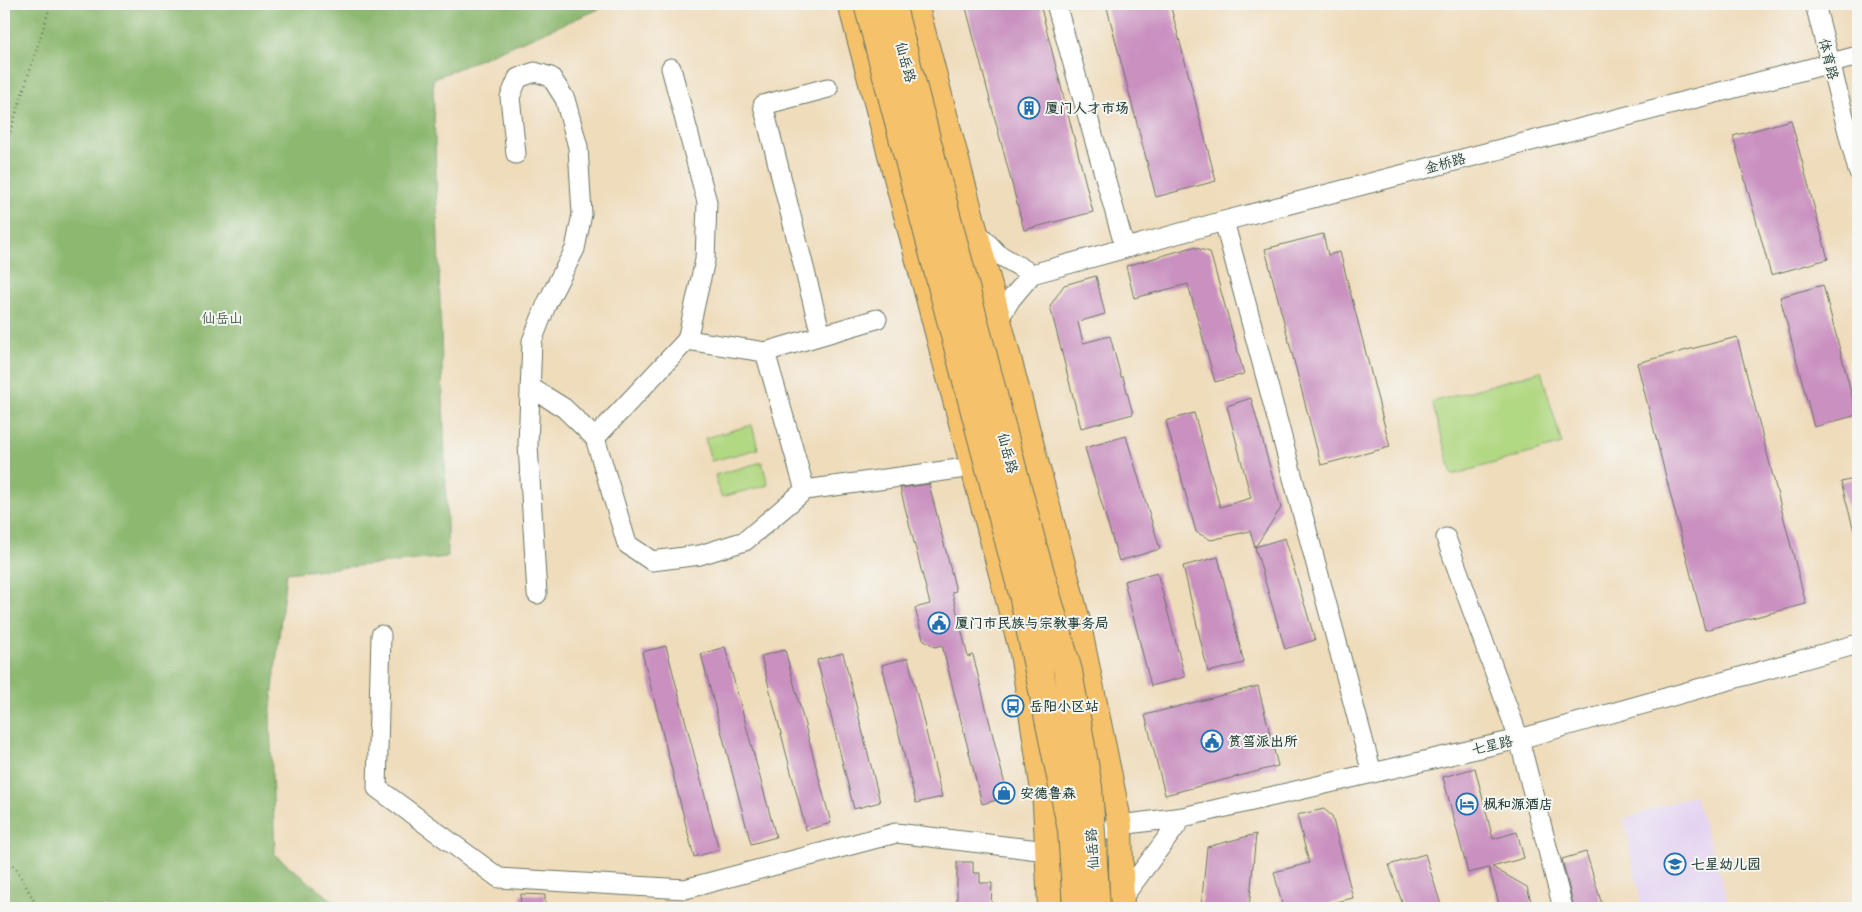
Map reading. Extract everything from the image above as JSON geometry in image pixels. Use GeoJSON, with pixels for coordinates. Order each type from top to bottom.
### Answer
{"type":"FeatureCollection","features":[{"type":"Feature","properties":{"kind":"highway","name":"仙岳路"},"geometry":{"type":"LineString","coordinates":[[868,4],[1023,594],[1072,830],[1077,908]]}},
{"type":"Feature","properties":{"kind":"highway","name":"仙岳路"},"geometry":{"type":"LineString","coordinates":[[890,4],[1033,548],[1068,671],[1088,787],[1096,908]]}},
{"type":"Feature","properties":{"kind":"highway"},"geometry":{"type":"LineString","coordinates":[[1048,717],[1063,908]]}},
{"type":"Feature","properties":{"kind":"main road"},"geometry":{"type":"LineString","coordinates":[[850,4],[1022,653],[1045,804],[1050,908]]}},
{"type":"Feature","properties":{"kind":"main road"},"geometry":{"type":"LineString","coordinates":[[916,4],[1078,621],[1120,825],[1122,903]]}},
{"type":"Feature","properties":{"kind":"street"},"geometry":{"type":"LineString","coordinates":[[1056,4],[1125,248]]}},
{"type":"Feature","properties":{"kind":"street","name":"体育路"},"geometry":{"type":"LineString","coordinates":[[1815,4],[1858,171]]}},
{"type":"Feature","properties":{"kind":"street","name":"金桥路"},"geometry":{"type":"LineString","coordinates":[[1032,274],[1224,221],[1858,56]]}},
{"type":"Feature","properties":{"kind":"street"},"geometry":{"type":"LineString","coordinates":[[595,438],[687,340],[705,260],[707,202],[671,68]]}},
{"type":"Feature","properties":{"kind":"street"},"geometry":{"type":"LineString","coordinates":[[516,154],[510,97],[518,78],[535,72],[550,76],[565,99],[578,147],[582,214],[574,249],[547,303],[532,341],[528,445],[537,594]]}},
{"type":"Feature","properties":{"kind":"street"},"geometry":{"type":"LineString","coordinates":[[822,335],[763,105],[828,88]]}},
{"type":"Feature","properties":{"kind":"street"},"geometry":{"type":"LineString","coordinates":[[1224,221],[1372,773]]}},
{"type":"Feature","properties":{"kind":"street"},"geometry":{"type":"LineString","coordinates":[[974,230],[998,254],[1032,274],[1011,299],[998,320]]}},
{"type":"Feature","properties":{"kind":"street"},"geometry":{"type":"LineString","coordinates":[[687,340],[765,352],[877,319]]}},
{"type":"Feature","properties":{"kind":"street"},"geometry":{"type":"LineString","coordinates":[[765,352],[804,490]]}},
{"type":"Feature","properties":{"kind":"street"},"geometry":{"type":"LineString","coordinates":[[530,387],[564,408],[595,438],[626,544],[652,561],[700,555],[745,541],[804,490],[973,467]]}},
{"type":"Feature","properties":{"kind":"street"},"geometry":{"type":"LineString","coordinates":[[1446,538],[1519,739],[1563,908]]}},
{"type":"Feature","properties":{"kind":"street"},"geometry":{"type":"LineString","coordinates":[[381,635],[376,788],[499,878],[684,889],[896,833],[1047,851]]}},
{"type":"Feature","properties":{"kind":"street","name":"七星路"},"geometry":{"type":"LineString","coordinates":[[1047,851],[1120,825],[1183,817],[1519,739],[1858,644]]}},
{"type":"Feature","properties":{"kind":"street"},"geometry":{"type":"LineString","coordinates":[[1122,903],[1183,817]]}},
{"type":"Feature","properties":{"kind":"path"},"geometry":{"type":"LineString","coordinates":[[4,151],[51,4]]}},
{"type":"Feature","properties":{"kind":"path"},"geometry":{"type":"LineString","coordinates":[[4,860],[16,868],[38,908]]}},
{"type":"Feature","properties":{"kind":"shaded area","name":"七星幼儿园"},"geometry":{"type":"Polygon","coordinates":[[[1695,795],[1730,908],[1642,908],[1624,819],[1695,795]]]}},
{"type":"Feature","properties":{"kind":"green space","name":"仙岳山"},"geometry":{"type":"Polygon","coordinates":[[[4,4],[611,4],[433,79],[448,557],[286,573],[270,717],[275,855],[342,908],[4,908],[4,4]]]}},
{"type":"Feature","properties":{"kind":"green space"},"geometry":{"type":"Polygon","coordinates":[[[1541,371],[1562,444],[1452,475],[1432,402],[1541,371]]]}},
{"type":"Feature","properties":{"kind":"green space"},"geometry":{"type":"Polygon","coordinates":[[[752,425],[758,449],[711,461],[705,438],[752,425]]]}},
{"type":"Feature","properties":{"kind":"green space"},"geometry":{"type":"Polygon","coordinates":[[[762,462],[768,485],[721,497],[715,475],[762,462]]]}},
{"type":"Feature","properties":{"kind":"building","name":"厦门人才市场"},"geometry":{"type":"Polygon","coordinates":[[[965,4],[1040,4],[1093,212],[1024,230],[965,4]]]}},
{"type":"Feature","properties":{"kind":"building"},"geometry":{"type":"Polygon","coordinates":[[[1106,4],[1170,4],[1216,181],[1156,197],[1106,4]]]}},
{"type":"Feature","properties":{"kind":"building"},"geometry":{"type":"Polygon","coordinates":[[[1791,120],[1828,259],[1771,275],[1733,136],[1791,120]]]}},
{"type":"Feature","properties":{"kind":"building"},"geometry":{"type":"Polygon","coordinates":[[[1323,234],[1328,255],[1340,252],[1390,447],[1321,465],[1265,249],[1323,234]]]}},
{"type":"Feature","properties":{"kind":"building"},"geometry":{"type":"Polygon","coordinates":[[[1193,247],[1210,252],[1244,374],[1215,382],[1188,284],[1134,298],[1126,266],[1193,247]]]}},
{"type":"Feature","properties":{"kind":"building"},"geometry":{"type":"Polygon","coordinates":[[[1096,276],[1105,314],[1078,322],[1083,343],[1110,336],[1133,414],[1081,428],[1050,306],[1064,285],[1096,276]]]}},
{"type":"Feature","properties":{"kind":"building"},"geometry":{"type":"Polygon","coordinates":[[[1823,285],[1857,415],[1814,427],[1780,297],[1823,285]]]}},
{"type":"Feature","properties":{"kind":"building"},"geometry":{"type":"Polygon","coordinates":[[[1737,337],[1806,604],[1705,630],[1637,363],[1737,337]]]}},
{"type":"Feature","properties":{"kind":"building"},"geometry":{"type":"Polygon","coordinates":[[[1251,398],[1281,508],[1255,547],[1250,531],[1211,540],[1196,532],[1166,421],[1194,413],[1220,507],[1251,498],[1227,406],[1251,398]]]}},
{"type":"Feature","properties":{"kind":"building"},"geometry":{"type":"Polygon","coordinates":[[[1126,436],[1160,549],[1119,561],[1085,448],[1126,436]]]}},
{"type":"Feature","properties":{"kind":"building"},"geometry":{"type":"Polygon","coordinates":[[[1858,478],[1858,531],[1854,531],[1841,482],[1858,478]]]}},
{"type":"Feature","properties":{"kind":"building"},"geometry":{"type":"Polygon","coordinates":[[[929,484],[956,591],[952,592],[968,657],[973,655],[1008,797],[982,804],[942,645],[935,647],[923,639],[915,608],[930,604],[900,488],[929,484]]]}},
{"type":"Feature","properties":{"kind":"building"},"geometry":{"type":"Polygon","coordinates":[[[1285,538],[1315,640],[1285,649],[1255,547],[1285,538]]]}},
{"type":"Feature","properties":{"kind":"building"},"geometry":{"type":"Polygon","coordinates":[[[1218,557],[1244,663],[1208,672],[1183,566],[1218,557]]]}},
{"type":"Feature","properties":{"kind":"building"},"geometry":{"type":"Polygon","coordinates":[[[1157,572],[1185,677],[1151,686],[1124,581],[1157,572]]]}},
{"type":"Feature","properties":{"kind":"building"},"geometry":{"type":"Polygon","coordinates":[[[666,646],[719,850],[694,857],[642,652],[666,646]]]}},
{"type":"Feature","properties":{"kind":"building"},"geometry":{"type":"Polygon","coordinates":[[[725,647],[776,837],[751,844],[701,654],[725,647]]]}},
{"type":"Feature","properties":{"kind":"building"},"geometry":{"type":"Polygon","coordinates":[[[785,650],[831,823],[806,830],[761,656],[785,650]]]}},
{"type":"Feature","properties":{"kind":"building"},"geometry":{"type":"Polygon","coordinates":[[[843,653],[880,802],[854,809],[817,660],[843,653]]]}},
{"type":"Feature","properties":{"kind":"building"},"geometry":{"type":"Polygon","coordinates":[[[908,658],[942,797],[916,803],[882,665],[908,658]]]}},
{"type":"Feature","properties":{"kind":"building","name":"筼筜派出所"},"geometry":{"type":"Polygon","coordinates":[[[1258,686],[1278,766],[1165,795],[1145,715],[1258,686]]]}},
{"type":"Feature","properties":{"kind":"building","name":"枫和源酒店"},"geometry":{"type":"Polygon","coordinates":[[[1475,768],[1493,839],[1517,832],[1524,858],[1492,867],[1527,887],[1533,908],[1500,908],[1489,868],[1468,873],[1443,777],[1475,768]]]}},
{"type":"Feature","properties":{"kind":"building"},"geometry":{"type":"Polygon","coordinates":[[[1324,809],[1332,816],[1353,898],[1311,908],[1283,908],[1274,872],[1309,863],[1297,815],[1324,809]]]}},
{"type":"Feature","properties":{"kind":"building"},"geometry":{"type":"Polygon","coordinates":[[[1256,834],[1249,908],[1201,908],[1207,847],[1256,834]]]}},
{"type":"Feature","properties":{"kind":"building"},"geometry":{"type":"Polygon","coordinates":[[[1586,852],[1603,908],[1574,908],[1562,859],[1586,852]]]}},
{"type":"Feature","properties":{"kind":"building"},"geometry":{"type":"Polygon","coordinates":[[[1425,854],[1442,908],[1404,908],[1389,865],[1425,854]]]}},
{"type":"Feature","properties":{"kind":"building"},"geometry":{"type":"Polygon","coordinates":[[[957,862],[973,862],[973,873],[980,873],[980,883],[992,883],[991,908],[957,908],[957,862]]]}},
{"type":"Feature","properties":{"kind":"building"},"geometry":{"type":"Polygon","coordinates":[[[521,894],[545,895],[545,908],[520,908],[521,894]]]}},
{"type":"Feature","properties":{"kind":"place","name":"厦门人才市场"},"geometry":{"type":"Point","coordinates":[1029,108]}},
{"type":"Feature","properties":{"kind":"place","name":"厦门市民族与宗教事务局"},"geometry":{"type":"Point","coordinates":[939,623]}},
{"type":"Feature","properties":{"kind":"place","name":"岳阳小区站"},"geometry":{"type":"Point","coordinates":[1013,706]}},
{"type":"Feature","properties":{"kind":"place","name":"筼筜派出所"},"geometry":{"type":"Point","coordinates":[1212,741]}},
{"type":"Feature","properties":{"kind":"place","name":"安德鲁森"},"geometry":{"type":"Point","coordinates":[1004,793]}},
{"type":"Feature","properties":{"kind":"place","name":"枫和源酒店"},"geometry":{"type":"Point","coordinates":[1467,804]}},
{"type":"Feature","properties":{"kind":"place","name":"七星幼儿园"},"geometry":{"type":"Point","coordinates":[1675,864]}}]}
